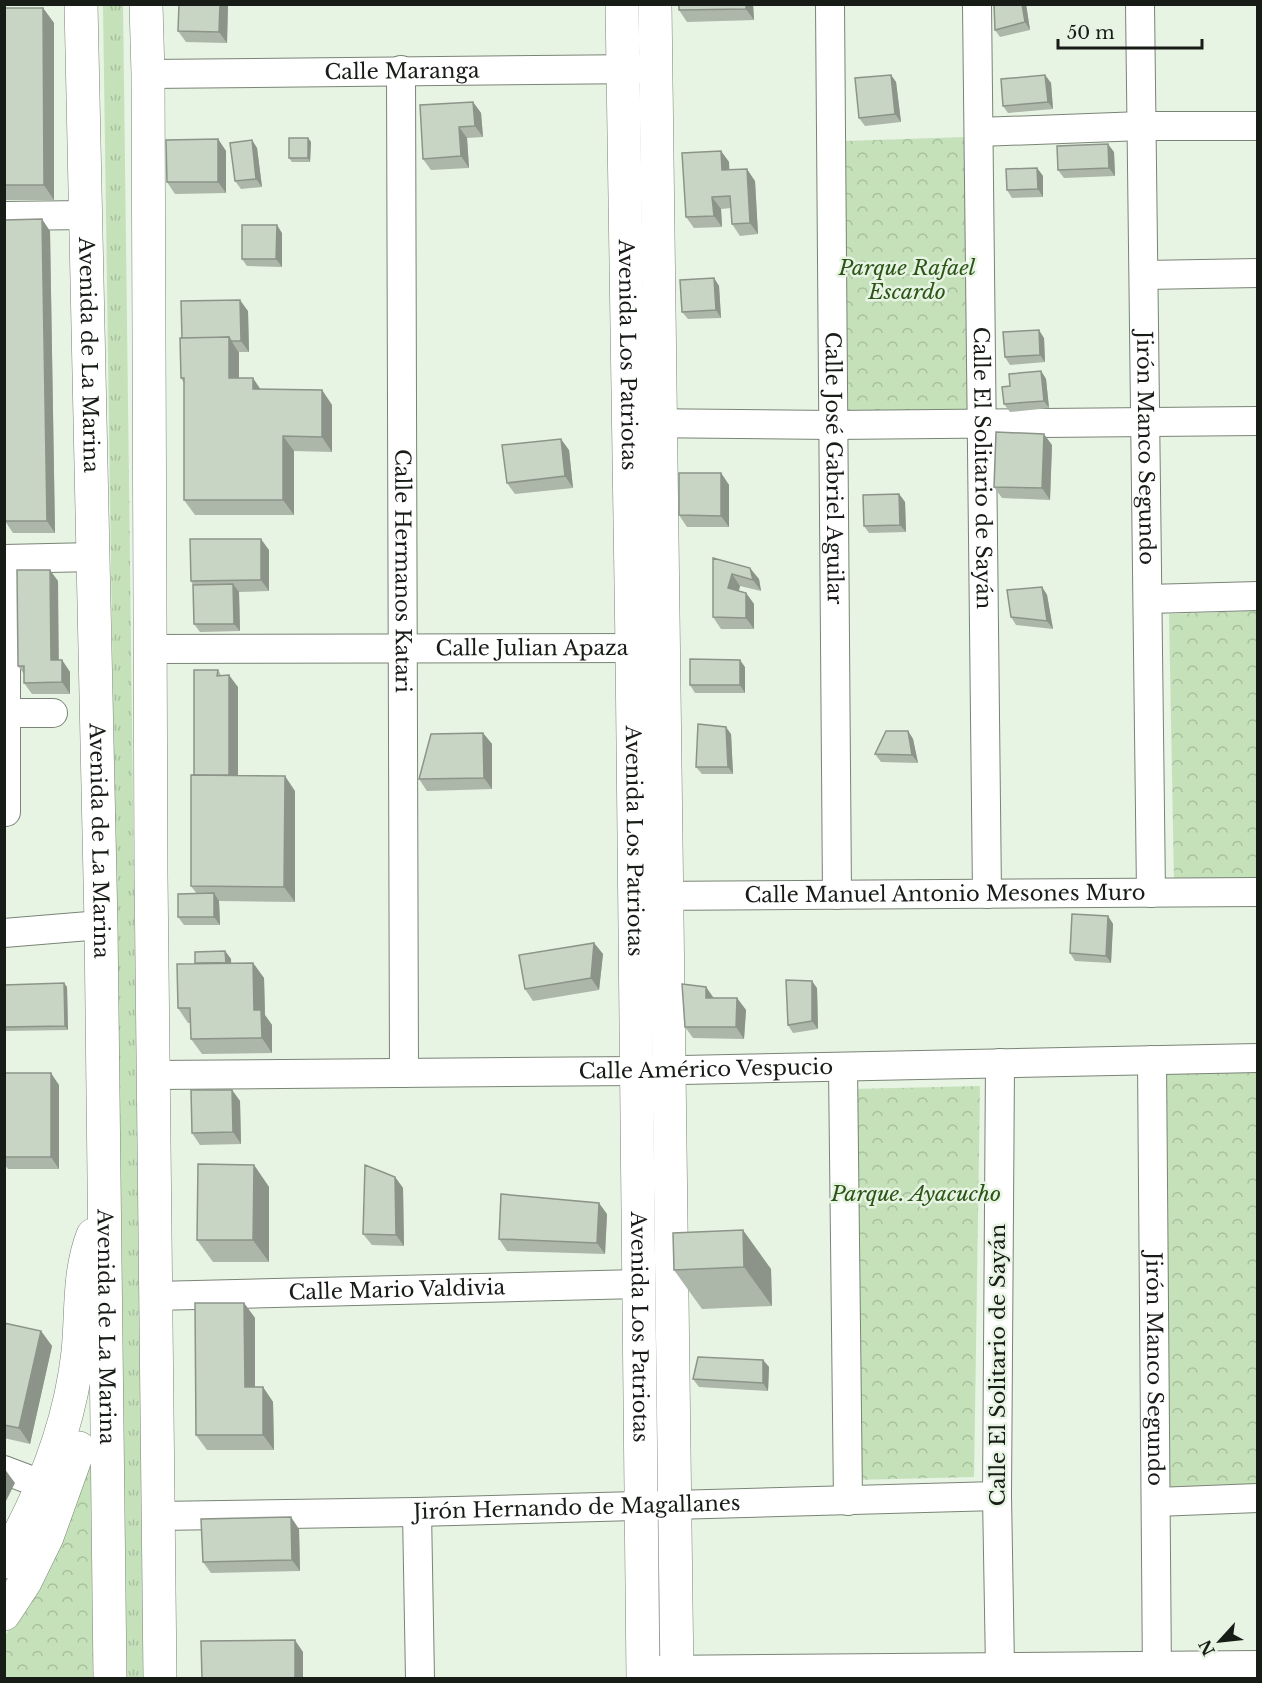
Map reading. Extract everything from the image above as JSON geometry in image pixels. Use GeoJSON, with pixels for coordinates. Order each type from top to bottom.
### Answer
{"type":"FeatureCollection","features":[{"type":"Feature","properties":{"kind":"main road","name":"Avenida de La Marina"},"geometry":{"type":"LineString","coordinates":[[81,4],[101,925],[110,1678]]}},
{"type":"Feature","properties":{"kind":"main road"},"geometry":{"type":"LineString","coordinates":[[146,4],[155,1296],[160,1678]]}},
{"type":"Feature","properties":{"kind":"main road","name":"Avenida Los Patriotas"},"geometry":{"type":"LineString","coordinates":[[622,4],[627,423],[666,896],[668,1070],[658,1505],[643,1674]]}},
{"type":"Feature","properties":{"kind":"main road","name":"Avenida Los Patriotas"},"geometry":{"type":"LineString","coordinates":[[655,4],[660,423],[634,896],[636,1071],[639,1284],[658,1505],[677,1674]]}},
{"type":"Feature","properties":{"kind":"main road"},"geometry":{"type":"LineString","coordinates":[[4,1563],[41,1484],[66,1417],[78,1352],[81,1277],[87,1249],[104,1208]]}},
{"type":"Feature","properties":{"kind":"main road"},"geometry":{"type":"LineString","coordinates":[[4,1614],[25,1582],[47,1537],[105,1372]]}},
{"type":"Feature","properties":{"kind":"street","name":"Calle José Gabriel Aguilar"},"geometry":{"type":"LineString","coordinates":[[831,4],[837,895]]}},
{"type":"Feature","properties":{"kind":"street","name":"Calle El Solitario de Sayán"},"geometry":{"type":"LineString","coordinates":[[977,4],[987,894]]}},
{"type":"Feature","properties":{"kind":"street","name":"Jirón Manco Segundo"},"geometry":{"type":"LineString","coordinates":[[1140,4],[1151,893]]}},
{"type":"Feature","properties":{"kind":"street","name":"Calle Maranga"},"geometry":{"type":"LineString","coordinates":[[148,74],[656,69]]}},
{"type":"Feature","properties":{"kind":"street","name":"Calle Hermanos Katari"},"geometry":{"type":"LineString","coordinates":[[401,70],[404,1073]]}},
{"type":"Feature","properties":{"kind":"street"},"geometry":{"type":"LineString","coordinates":[[979,132],[1142,126],[1257,126]]}},
{"type":"Feature","properties":{"kind":"street"},"geometry":{"type":"LineString","coordinates":[[4,216],[86,214]]}},
{"type":"Feature","properties":{"kind":"street"},"geometry":{"type":"LineString","coordinates":[[1144,275],[1257,273]]}},
{"type":"Feature","properties":{"kind":"street"},"geometry":{"type":"LineString","coordinates":[[627,423],[833,425],[1257,421]]}},
{"type":"Feature","properties":{"kind":"street"},"geometry":{"type":"LineString","coordinates":[[6,812],[5,559],[94,557]]}},
{"type":"Feature","properties":{"kind":"street"},"geometry":{"type":"LineString","coordinates":[[1148,599],[1257,596]]}},
{"type":"Feature","properties":{"kind":"street","name":"Calle Julian Apaza"},"geometry":{"type":"LineString","coordinates":[[150,649],[647,648]]}},
{"type":"Feature","properties":{"kind":"street"},"geometry":{"type":"LineString","coordinates":[[5,713],[52,713]]}},
{"type":"Feature","properties":{"kind":"street","name":"Calle Manuel Antonio Mesones Muro"},"geometry":{"type":"LineString","coordinates":[[634,896],[1257,892]]}},
{"type":"Feature","properties":{"kind":"street"},"geometry":{"type":"LineString","coordinates":[[4,933],[101,925]]}},
{"type":"Feature","properties":{"kind":"street","name":"Calle Américo Vespucio"},"geometry":{"type":"LineString","coordinates":[[154,1075],[636,1071],[1257,1058]]}},
{"type":"Feature","properties":{"kind":"street","name":"Jirón Manco Segundo"},"geometry":{"type":"LineString","coordinates":[[1152,1060],[1157,1672]]}},
{"type":"Feature","properties":{"kind":"street","name":"Calle El Solitario de Sayán"},"geometry":{"type":"LineString","coordinates":[[1000,1063],[998,1496],[1000,1667]]}},
{"type":"Feature","properties":{"kind":"street"},"geometry":{"type":"LineString","coordinates":[[843,1067],[848,1501]]}},
{"type":"Feature","properties":{"kind":"street","name":"Calle Mario Valdivia"},"geometry":{"type":"LineString","coordinates":[[155,1296],[639,1284]]}},
{"type":"Feature","properties":{"kind":"street"},"geometry":{"type":"LineString","coordinates":[[4,1470],[41,1484]]}},
{"type":"Feature","properties":{"kind":"street","name":"Jirón Hernando de Magallanes"},"geometry":{"type":"LineString","coordinates":[[157,1516],[417,1512],[998,1496]]}},
{"type":"Feature","properties":{"kind":"street"},"geometry":{"type":"LineString","coordinates":[[1156,1502],[1257,1498]]}},
{"type":"Feature","properties":{"kind":"street"},"geometry":{"type":"LineString","coordinates":[[417,1512],[420,1678]]}},
{"type":"Feature","properties":{"kind":"street"},"geometry":{"type":"LineString","coordinates":[[643,1674],[1000,1667],[1157,1672],[1257,1665]]}},
{"type":"Feature","properties":{"kind":"green space"},"geometry":{"type":"Polygon","coordinates":[[[103,5],[123,5],[144,1678],[127,1678],[103,5]]]}},
{"type":"Feature","properties":{"kind":"green space","name":"Parque Rafael Escardo"},"geometry":{"type":"Polygon","coordinates":[[[966,137],[971,419],[848,420],[845,141],[966,137]]]}},
{"type":"Feature","properties":{"kind":"green space"},"geometry":{"type":"Polygon","coordinates":[[[1257,611],[1257,880],[1174,882],[1169,614],[1257,611]]]}},
{"type":"Feature","properties":{"kind":"green space"},"geometry":{"type":"Polygon","coordinates":[[[1257,1072],[1257,1486],[1169,1487],[1163,1073],[1257,1072]]]}},
{"type":"Feature","properties":{"kind":"green space","name":"Parque. Ayacucho"},"geometry":{"type":"Polygon","coordinates":[[[980,1086],[974,1477],[852,1480],[853,1089],[980,1086]]]}},
{"type":"Feature","properties":{"kind":"green space"},"geometry":{"type":"Polygon","coordinates":[[[91,1453],[94,1678],[5,1678],[5,1636],[14,1622],[91,1453]]]}},
{"type":"Feature","properties":{"kind":"building"},"geometry":{"type":"Polygon","coordinates":[[[179,4],[220,4],[219,32],[178,31],[179,4]]]}},
{"type":"Feature","properties":{"kind":"building"},"geometry":{"type":"Polygon","coordinates":[[[679,4],[746,4],[746,9],[679,10],[679,4]]]}},
{"type":"Feature","properties":{"kind":"building"},"geometry":{"type":"Polygon","coordinates":[[[994,4],[1022,4],[1025,22],[995,30],[994,4]]]}},
{"type":"Feature","properties":{"kind":"building"},"geometry":{"type":"Polygon","coordinates":[[[4,8],[43,8],[44,185],[4,185],[4,8]]]}},
{"type":"Feature","properties":{"kind":"building"},"geometry":{"type":"Polygon","coordinates":[[[891,75],[895,114],[859,118],[855,78],[891,75]]]}},
{"type":"Feature","properties":{"kind":"building"},"geometry":{"type":"Polygon","coordinates":[[[1045,75],[1048,102],[1003,106],[1001,79],[1045,75]]]}},
{"type":"Feature","properties":{"kind":"building"},"geometry":{"type":"Polygon","coordinates":[[[473,102],[475,126],[459,127],[461,156],[423,159],[420,105],[473,102]]]}},
{"type":"Feature","properties":{"kind":"building"},"geometry":{"type":"Polygon","coordinates":[[[289,138],[308,138],[308,158],[289,158],[289,138]]]}},
{"type":"Feature","properties":{"kind":"building"},"geometry":{"type":"Polygon","coordinates":[[[218,139],[218,182],[167,182],[166,140],[218,139]]]}},
{"type":"Feature","properties":{"kind":"building"},"geometry":{"type":"Polygon","coordinates":[[[252,140],[256,179],[235,181],[230,143],[252,140]]]}},
{"type":"Feature","properties":{"kind":"building"},"geometry":{"type":"Polygon","coordinates":[[[1108,144],[1109,168],[1058,170],[1057,146],[1108,144]]]}},
{"type":"Feature","properties":{"kind":"building"},"geometry":{"type":"Polygon","coordinates":[[[721,151],[722,170],[747,169],[750,223],[732,224],[730,196],[712,197],[714,216],[686,217],[682,153],[721,151]]]}},
{"type":"Feature","properties":{"kind":"building"},"geometry":{"type":"Polygon","coordinates":[[[1037,168],[1038,189],[1007,190],[1006,169],[1037,168]]]}},
{"type":"Feature","properties":{"kind":"building"},"geometry":{"type":"Polygon","coordinates":[[[42,219],[47,521],[5,521],[4,220],[42,219]]]}},
{"type":"Feature","properties":{"kind":"building"},"geometry":{"type":"Polygon","coordinates":[[[242,225],[277,225],[276,259],[242,259],[242,225]]]}},
{"type":"Feature","properties":{"kind":"building"},"geometry":{"type":"Polygon","coordinates":[[[714,278],[716,310],[682,312],[680,280],[714,278]]]}},
{"type":"Feature","properties":{"kind":"building"},"geometry":{"type":"Polygon","coordinates":[[[240,300],[241,341],[231,341],[229,337],[182,338],[181,301],[240,300]]]}},
{"type":"Feature","properties":{"kind":"building"},"geometry":{"type":"Polygon","coordinates":[[[1039,330],[1040,355],[1005,357],[1003,332],[1039,330]]]}},
{"type":"Feature","properties":{"kind":"building"},"geometry":{"type":"Polygon","coordinates":[[[229,337],[229,378],[253,378],[253,389],[322,390],[322,437],[283,436],[283,500],[184,500],[184,378],[181,378],[180,338],[229,337]]]}},
{"type":"Feature","properties":{"kind":"building"},"geometry":{"type":"Polygon","coordinates":[[[1041,371],[1044,401],[1004,404],[1002,387],[1010,386],[1009,374],[1041,371]]]}},
{"type":"Feature","properties":{"kind":"building"},"geometry":{"type":"Polygon","coordinates":[[[996,432],[1044,434],[1042,488],[994,487],[996,432]]]}},
{"type":"Feature","properties":{"kind":"building"},"geometry":{"type":"Polygon","coordinates":[[[561,439],[565,476],[507,483],[502,445],[561,439]]]}},
{"type":"Feature","properties":{"kind":"building"},"geometry":{"type":"Polygon","coordinates":[[[679,473],[721,473],[721,516],[679,515],[679,473]]]}},
{"type":"Feature","properties":{"kind":"building"},"geometry":{"type":"Polygon","coordinates":[[[899,494],[900,525],[864,526],[863,495],[899,494]]]}},
{"type":"Feature","properties":{"kind":"building"},"geometry":{"type":"Polygon","coordinates":[[[190,539],[261,539],[261,580],[191,581],[190,539]]]}},
{"type":"Feature","properties":{"kind":"building"},"geometry":{"type":"Polygon","coordinates":[[[713,558],[750,568],[753,580],[732,574],[728,588],[746,593],[746,618],[713,617],[713,558]]]}},
{"type":"Feature","properties":{"kind":"building"},"geometry":{"type":"Polygon","coordinates":[[[17,570],[50,570],[51,660],[62,660],[62,682],[24,683],[24,666],[18,666],[17,570]]]}},
{"type":"Feature","properties":{"kind":"building"},"geometry":{"type":"Polygon","coordinates":[[[233,584],[234,624],[194,624],[193,585],[233,584]]]}},
{"type":"Feature","properties":{"kind":"building"},"geometry":{"type":"Polygon","coordinates":[[[1042,587],[1047,621],[1011,617],[1007,590],[1042,587]]]}},
{"type":"Feature","properties":{"kind":"building"},"geometry":{"type":"Polygon","coordinates":[[[690,659],[740,660],[740,685],[690,685],[690,659]]]}},
{"type":"Feature","properties":{"kind":"building"},"geometry":{"type":"Polygon","coordinates":[[[194,670],[218,670],[217,676],[229,675],[229,775],[194,775],[194,670]]]}},
{"type":"Feature","properties":{"kind":"building"},"geometry":{"type":"Polygon","coordinates":[[[698,724],[726,727],[728,767],[696,767],[698,724]]]}},
{"type":"Feature","properties":{"kind":"building"},"geometry":{"type":"Polygon","coordinates":[[[886,731],[908,731],[912,755],[875,754],[886,731]]]}},
{"type":"Feature","properties":{"kind":"building"},"geometry":{"type":"Polygon","coordinates":[[[483,733],[484,778],[419,779],[431,734],[483,733]]]}},
{"type":"Feature","properties":{"kind":"building"},"geometry":{"type":"Polygon","coordinates":[[[191,775],[285,776],[284,887],[191,886],[191,775]]]}},
{"type":"Feature","properties":{"kind":"building"},"geometry":{"type":"Polygon","coordinates":[[[214,893],[214,917],[178,917],[178,894],[214,893]]]}},
{"type":"Feature","properties":{"kind":"building"},"geometry":{"type":"Polygon","coordinates":[[[1072,914],[1108,916],[1106,956],[1070,953],[1072,914]]]}},
{"type":"Feature","properties":{"kind":"building"},"geometry":{"type":"Polygon","coordinates":[[[594,943],[591,978],[525,989],[519,955],[594,943]]]}},
{"type":"Feature","properties":{"kind":"building"},"geometry":{"type":"Polygon","coordinates":[[[225,951],[226,963],[195,963],[195,952],[225,951]]]}},
{"type":"Feature","properties":{"kind":"building"},"geometry":{"type":"Polygon","coordinates":[[[253,963],[254,1010],[261,1010],[262,1038],[191,1039],[190,1008],[178,1008],[177,964],[253,963]]]}},
{"type":"Feature","properties":{"kind":"building"},"geometry":{"type":"Polygon","coordinates":[[[786,980],[812,981],[812,1021],[788,1025],[786,980]]]}},
{"type":"Feature","properties":{"kind":"building"},"geometry":{"type":"Polygon","coordinates":[[[64,983],[65,1026],[4,1027],[4,985],[64,983]]]}},
{"type":"Feature","properties":{"kind":"building"},"geometry":{"type":"Polygon","coordinates":[[[682,984],[706,987],[706,998],[737,998],[736,1027],[685,1027],[682,984]]]}},
{"type":"Feature","properties":{"kind":"building"},"geometry":{"type":"Polygon","coordinates":[[[4,1073],[51,1073],[51,1157],[4,1157],[4,1073]]]}},
{"type":"Feature","properties":{"kind":"building"},"geometry":{"type":"Polygon","coordinates":[[[191,1090],[232,1090],[233,1132],[192,1133],[191,1090]]]}},
{"type":"Feature","properties":{"kind":"building"},"geometry":{"type":"Polygon","coordinates":[[[198,1164],[254,1165],[253,1240],[197,1240],[198,1164]]]}},
{"type":"Feature","properties":{"kind":"building"},"geometry":{"type":"Polygon","coordinates":[[[365,1165],[395,1177],[396,1235],[363,1234],[365,1165]]]}},
{"type":"Feature","properties":{"kind":"building"},"geometry":{"type":"Polygon","coordinates":[[[501,1194],[599,1203],[597,1243],[499,1239],[501,1194]]]}},
{"type":"Feature","properties":{"kind":"building"},"geometry":{"type":"Polygon","coordinates":[[[743,1230],[744,1267],[674,1270],[673,1233],[743,1230]]]}},
{"type":"Feature","properties":{"kind":"building"},"geometry":{"type":"Polygon","coordinates":[[[195,1303],[244,1303],[245,1387],[263,1387],[263,1435],[196,1435],[195,1303]]]}},
{"type":"Feature","properties":{"kind":"building"},"geometry":{"type":"Polygon","coordinates":[[[4,1323],[41,1331],[19,1428],[4,1425],[4,1323]]]}},
{"type":"Feature","properties":{"kind":"building"},"geometry":{"type":"Polygon","coordinates":[[[698,1357],[763,1360],[763,1383],[693,1379],[698,1357]]]}},
{"type":"Feature","properties":{"kind":"building"},"geometry":{"type":"Polygon","coordinates":[[[291,1517],[292,1560],[203,1562],[201,1519],[291,1517]]]}},
{"type":"Feature","properties":{"kind":"building"},"geometry":{"type":"Polygon","coordinates":[[[295,1640],[295,1678],[202,1678],[201,1641],[295,1640]]]}}]}
